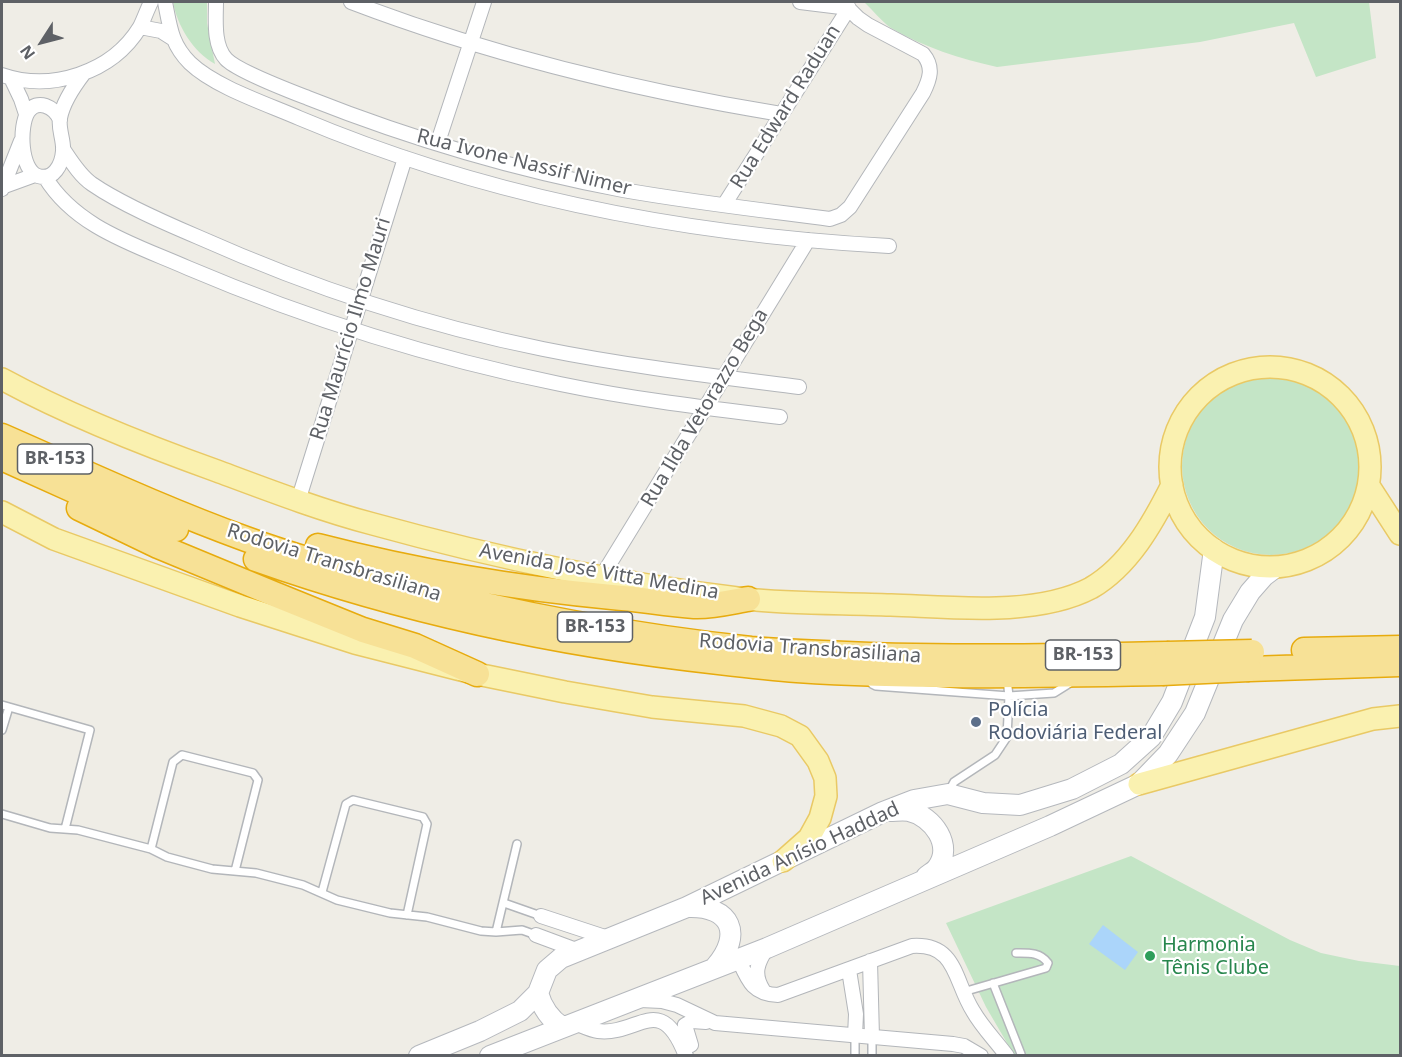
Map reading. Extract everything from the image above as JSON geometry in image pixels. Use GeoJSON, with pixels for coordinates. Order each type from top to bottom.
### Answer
{"type":"FeatureCollection","features":[{"type":"Feature","properties":{"kind":"highway","name":"Rodovia Transbrasiliana"},"geometry":{"type":"LineString","coordinates":[[2,436],[153,503],[247,539],[355,573],[434,594],[569,623],[629,633],[754,649],[873,656],[1005,676],[1401,648]]}},
{"type":"Feature","properties":{"kind":"highway","name":"Rodovia Transbrasiliana"},"geometry":{"type":"LineString","coordinates":[[2,458],[73,490],[219,546],[331,585],[388,601],[550,639],[644,653],[795,670],[851,673],[1005,676],[1084,674],[1164,663]]}},
{"type":"Feature","properties":{"kind":"highway"},"geometry":{"type":"LineString","coordinates":[[2,470],[158,546],[352,626],[415,646],[477,674]]}},
{"type":"Feature","properties":{"kind":"highway"},"geometry":{"type":"LineString","coordinates":[[203,522],[256,527],[378,561],[457,577],[557,592],[696,606],[748,599]]}},
{"type":"Feature","properties":{"kind":"highway","name":"Rodovia Transbrasiliana"},"geometry":{"type":"LineString","coordinates":[[1250,660],[1401,664]]}},
{"type":"Feature","properties":{"kind":"main road"},"geometry":{"type":"LineString","coordinates":[[1254,368],[1286,368],[1316,378],[1342,397],[1360,423],[1370,454],[1369,486],[1358,517],[1336,543],[1308,560],[1276,567],[1243,563],[1214,549],[1194,532],[1180,510],[1172,485],[1171,453],[1180,422],[1198,396],[1224,378],[1254,368]]}},
{"type":"Feature","properties":{"kind":"main road","name":"Avenida José Vitta Medina"},"geometry":{"type":"LineString","coordinates":[[2,379],[144,445],[298,501],[370,524],[454,546],[602,576],[748,599],[988,609],[1048,603],[1090,588],[1118,569],[1156,517],[1172,485]]}},
{"type":"Feature","properties":{"kind":"main road"},"geometry":{"type":"LineString","coordinates":[[1369,486],[1401,534]]}},
{"type":"Feature","properties":{"kind":"main road"},"geometry":{"type":"LineString","coordinates":[[2,512],[54,539],[240,606],[356,643],[477,674],[652,707],[763,720],[781,726],[800,736],[818,761],[825,778],[826,796],[820,818],[809,838],[783,861]]}},
{"type":"Feature","properties":{"kind":"main road","name":"Avenida Anísio Haddad"},"geometry":{"type":"LineString","coordinates":[[419,1056],[520,1011],[538,993],[543,978],[553,964],[561,958],[687,907],[883,812],[914,800],[948,794],[983,804],[1020,805],[1072,789],[1121,764],[1151,737],[1172,702],[1205,617],[1214,549]]}},
{"type":"Feature","properties":{"kind":"main road"},"geometry":{"type":"LineString","coordinates":[[1139,784],[1168,754],[1195,713],[1233,620],[1250,592],[1264,576],[1276,567]]}},
{"type":"Feature","properties":{"kind":"main road"},"geometry":{"type":"LineString","coordinates":[[490,1056],[766,948],[1050,826],[1139,784],[1373,719],[1401,716]]}},
{"type":"Feature","properties":{"kind":"main road"},"geometry":{"type":"LineString","coordinates":[[883,812],[908,811],[922,816],[935,826],[942,840],[944,853],[937,868],[919,883]]}},
{"type":"Feature","properties":{"kind":"main road"},"geometry":{"type":"LineString","coordinates":[[687,907],[707,908],[719,913],[729,925],[738,958]]}},
{"type":"Feature","properties":{"kind":"main road"},"geometry":{"type":"LineString","coordinates":[[716,966],[729,946],[732,935]]}},
{"type":"Feature","properties":{"kind":"main road"},"geometry":{"type":"LineString","coordinates":[[538,993],[547,1013],[569,1025]]}},
{"type":"Feature","properties":{"kind":"street"},"geometry":{"type":"LineString","coordinates":[[6,77],[40,82],[55,81],[84,73],[110,59],[121,49],[140,27],[151,2]]}},
{"type":"Feature","properties":{"kind":"street"},"geometry":{"type":"LineString","coordinates":[[165,2],[172,38]]}},
{"type":"Feature","properties":{"kind":"street","name":"Rua Ivone Nassif Nimer"},"geometry":{"type":"LineString","coordinates":[[216,2],[218,42],[223,54],[232,63],[300,95],[369,121],[575,180],[668,197],[830,219],[841,215],[850,207],[923,93],[931,71],[923,54],[883,34],[858,18],[845,5]]}},
{"type":"Feature","properties":{"kind":"street"},"geometry":{"type":"LineString","coordinates":[[351,2],[470,43],[535,62],[626,85],[781,114]]}},
{"type":"Feature","properties":{"kind":"street"},"geometry":{"type":"LineString","coordinates":[[438,142],[484,2]]}},
{"type":"Feature","properties":{"kind":"street"},"geometry":{"type":"LineString","coordinates":[[800,2],[845,5]]}},
{"type":"Feature","properties":{"kind":"street","name":"Rua Edward Raduan"},"geometry":{"type":"LineString","coordinates":[[724,205],[845,5]]}},
{"type":"Feature","properties":{"kind":"street"},"geometry":{"type":"LineString","coordinates":[[140,27],[161,31],[172,38],[191,63],[210,78],[321,127],[405,158],[515,190],[616,213],[741,234],[889,246]]}},
{"type":"Feature","properties":{"kind":"street"},"geometry":{"type":"LineString","coordinates":[[60,120],[68,97],[84,73]]}},
{"type":"Feature","properties":{"kind":"street"},"geometry":{"type":"LineString","coordinates":[[6,77],[21,99],[26,114],[23,136],[27,167],[40,176],[66,204],[95,226],[208,276],[351,330],[448,358],[608,393],[780,417]]}},
{"type":"Feature","properties":{"kind":"street"},"geometry":{"type":"LineString","coordinates":[[2,188],[55,172],[58,167],[63,149],[60,120],[55,110],[45,105],[34,107],[26,114]]}},
{"type":"Feature","properties":{"kind":"street"},"geometry":{"type":"LineString","coordinates":[[2,188],[23,136]]}},
{"type":"Feature","properties":{"kind":"street"},"geometry":{"type":"LineString","coordinates":[[63,149],[91,184],[134,207],[256,262],[360,300],[450,327],[541,349],[632,365],[799,387]]}},
{"type":"Feature","properties":{"kind":"street","name":"Rua Maurício Ilmo Mauri"},"geometry":{"type":"LineString","coordinates":[[298,501],[405,158]]}},
{"type":"Feature","properties":{"kind":"street","name":"Rua Ilda Vetorazzo Bega"},"geometry":{"type":"LineString","coordinates":[[602,576],[808,240]]}},
{"type":"Feature","properties":{"kind":"street"},"geometry":{"type":"LineString","coordinates":[[541,916],[608,938]]}},
{"type":"Feature","properties":{"kind":"street"},"geometry":{"type":"LineString","coordinates":[[536,935],[579,951]]}},
{"type":"Feature","properties":{"kind":"street"},"geometry":{"type":"LineString","coordinates":[[738,958],[750,983],[756,989],[766,995],[778,995],[912,946],[927,945],[945,955],[972,1011],[988,1032],[1013,1055]]}},
{"type":"Feature","properties":{"kind":"street"},"geometry":{"type":"LineString","coordinates":[[766,948],[756,968],[759,984],[766,995]]}},
{"type":"Feature","properties":{"kind":"street"},"geometry":{"type":"LineString","coordinates":[[870,961],[872,1037]]}},
{"type":"Feature","properties":{"kind":"street"},"geometry":{"type":"LineString","coordinates":[[849,970],[856,1014],[855,1036]]}},
{"type":"Feature","properties":{"kind":"street"},"geometry":{"type":"LineString","coordinates":[[635,1000],[662,1001],[677,1005],[715,1023]]}},
{"type":"Feature","properties":{"kind":"street"},"geometry":{"type":"LineString","coordinates":[[569,1025],[611,1030],[653,1019],[682,1034],[695,1056]]}},
{"type":"Feature","properties":{"kind":"street"},"geometry":{"type":"LineString","coordinates":[[686,1056],[682,1034],[685,1025],[689,1022],[952,1044],[976,1053],[986,1042],[988,1032]]}},
{"type":"Feature","properties":{"kind":"lane"},"geometry":{"type":"LineString","coordinates":[[948,794],[954,782],[994,755],[1007,737],[1005,676]]}},
{"type":"Feature","properties":{"kind":"lane"},"geometry":{"type":"LineString","coordinates":[[2,730],[5,706],[90,730],[65,829]]}},
{"type":"Feature","properties":{"kind":"lane"},"geometry":{"type":"LineString","coordinates":[[151,849],[173,762],[177,757],[182,755],[253,773],[258,780],[235,871]]}},
{"type":"Feature","properties":{"kind":"lane"},"geometry":{"type":"LineString","coordinates":[[322,892],[348,801],[353,800],[423,817],[427,824],[407,915]]}},
{"type":"Feature","properties":{"kind":"lane"},"geometry":{"type":"LineString","coordinates":[[2,813],[50,828],[78,830],[151,849],[167,857],[212,869],[255,873],[322,892],[337,900],[390,913],[427,917],[482,931],[522,930],[536,935]]}},
{"type":"Feature","properties":{"kind":"lane"},"geometry":{"type":"LineString","coordinates":[[496,932],[517,844]]}},
{"type":"Feature","properties":{"kind":"lane"},"geometry":{"type":"LineString","coordinates":[[504,903],[541,916]]}},
{"type":"Feature","properties":{"kind":"lane"},"geometry":{"type":"LineString","coordinates":[[963,992],[1046,968],[1048,963],[1044,958],[1034,953],[1016,953]]}},
{"type":"Feature","properties":{"kind":"lane"},"geometry":{"type":"LineString","coordinates":[[993,983],[1013,1055]]}},
{"type":"Feature","properties":{"kind":"lane"},"geometry":{"type":"LineString","coordinates":[[855,1036],[855,1056]]}},
{"type":"Feature","properties":{"kind":"lane"},"geometry":{"type":"LineString","coordinates":[[872,1037],[872,1056]]}},
{"type":"Feature","properties":{"kind":"green space"},"geometry":{"type":"Polygon","coordinates":[[[173,2],[207,2],[207,23],[215,64],[207,59],[187,37],[178,20],[173,2]]]}},
{"type":"Feature","properties":{"kind":"green space"},"geometry":{"type":"Polygon","coordinates":[[[864,2],[1369,2],[1376,58],[1316,77],[1294,23],[1200,42],[997,67],[942,52],[903,35],[887,25],[864,2]]]}},
{"type":"Feature","properties":{"kind":"green space"},"geometry":{"type":"Polygon","coordinates":[[[1271,377],[1288,378],[1305,383],[1334,403],[1354,432],[1359,449],[1359,483],[1354,500],[1334,529],[1305,549],[1288,554],[1271,555],[1254,554],[1237,549],[1208,529],[1188,500],[1183,483],[1182,466],[1183,449],[1188,432],[1208,403],[1237,383],[1254,378],[1271,377]]]}},
{"type":"Feature","properties":{"kind":"green space","name":"Harmonia Tênis Clube"},"geometry":{"type":"Polygon","coordinates":[[[1131,856],[1290,940],[1321,953],[1400,966],[1400,1055],[1014,1055],[986,1007],[946,923],[1131,856]]]}},
{"type":"Feature","properties":{"kind":"water"},"geometry":{"type":"Polygon","coordinates":[[[1103,925],[1138,952],[1125,970],[1089,944],[1103,925]]]}},
{"type":"Feature","properties":{"kind":"place","name":"Polícia Rodoviária Federal"},"geometry":{"type":"Point","coordinates":[976,722]}},
{"type":"Feature","properties":{"kind":"place","name":"Harmonia Tênis Clube"},"geometry":{"type":"Point","coordinates":[1150,956]}}]}
